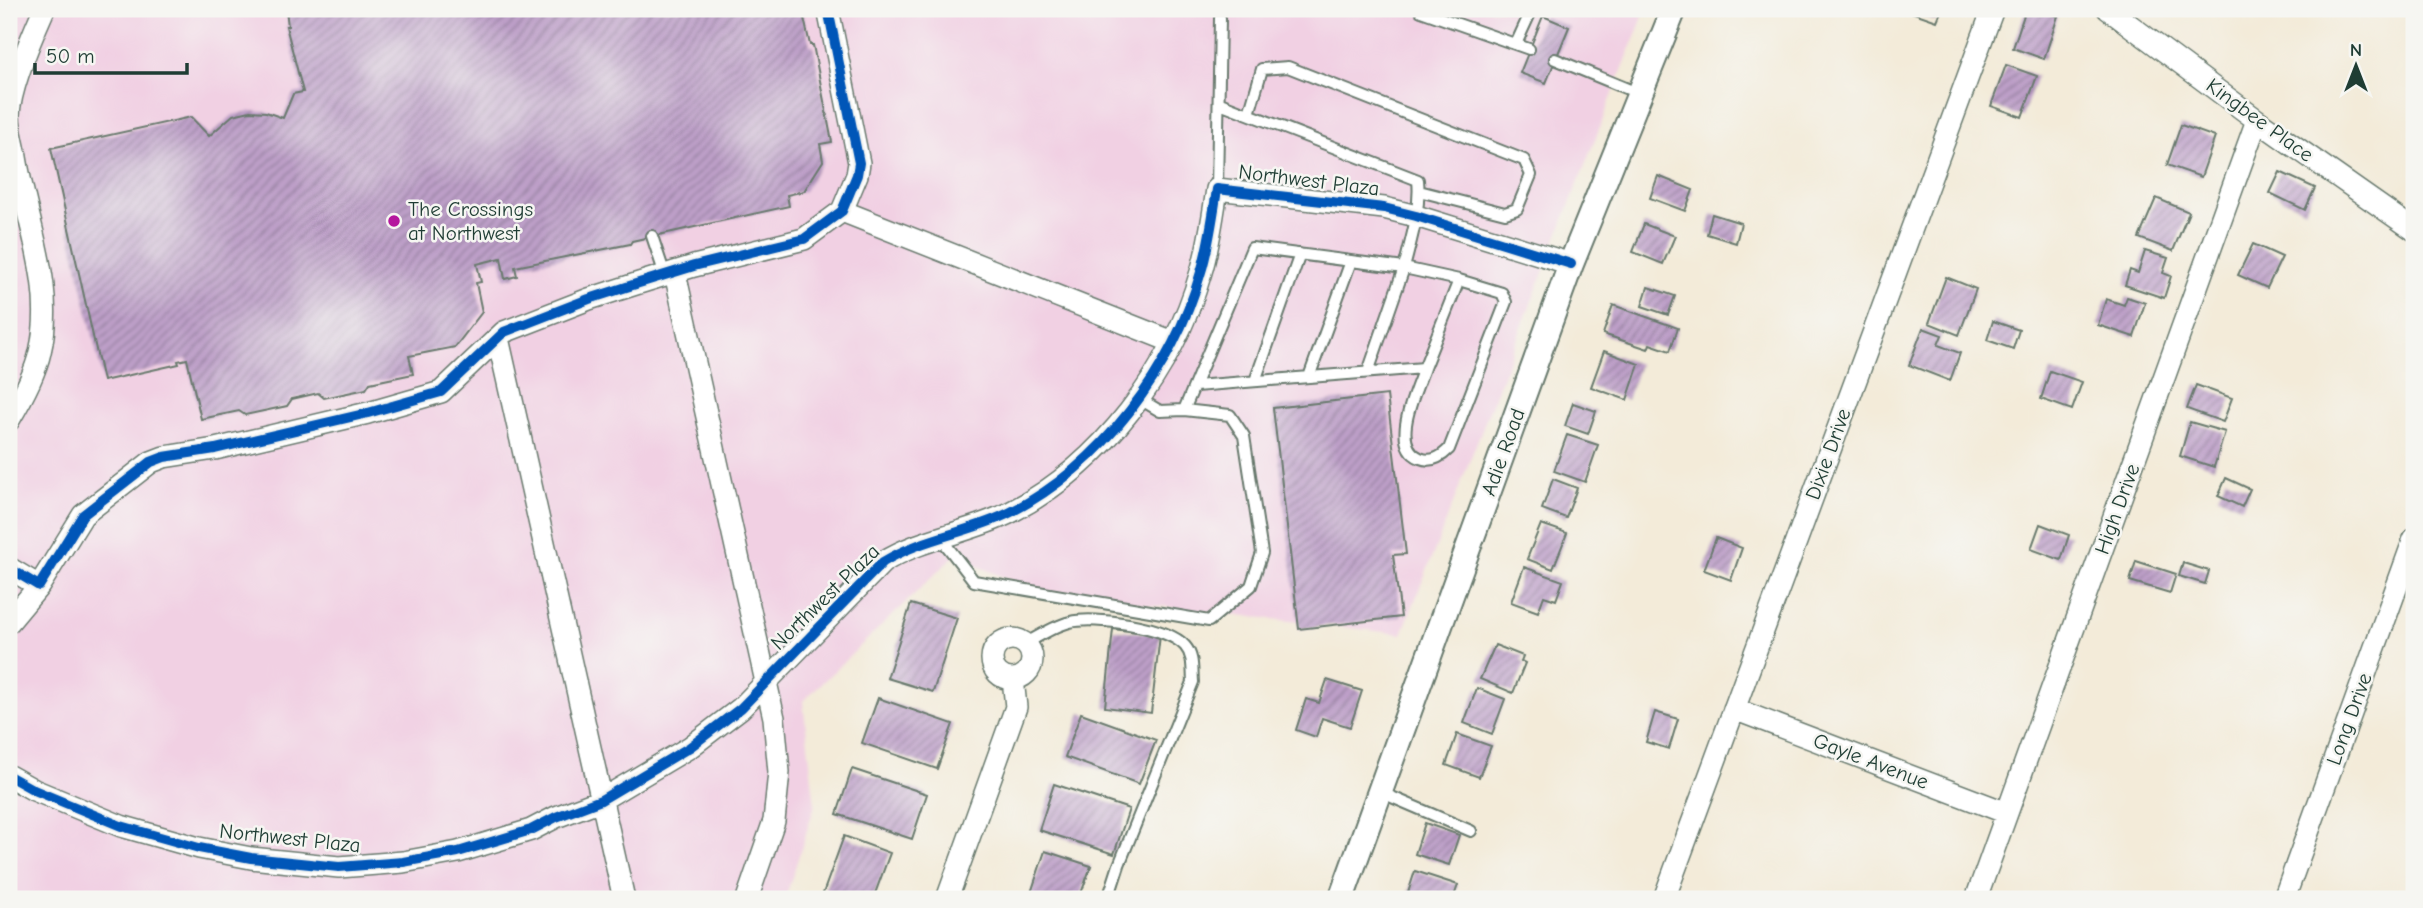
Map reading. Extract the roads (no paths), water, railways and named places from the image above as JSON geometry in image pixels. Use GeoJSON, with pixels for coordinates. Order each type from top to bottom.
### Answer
{"type":"FeatureCollection","features":[{"type":"Feature","properties":{"kind":"street"},"geometry":{"type":"LineString","coordinates":[[9,420],[20,402],[40,354],[44,328],[45,294],[32,224],[20,184],[9,114],[13,90],[44,9]]}},
{"type":"Feature","properties":{"kind":"street"},"geometry":{"type":"LineString","coordinates":[[9,622],[39,586],[83,514],[151,462],[368,413],[441,392],[504,332],[578,303],[670,274],[804,239],[842,211],[857,175],[859,163],[828,9]]}},
{"type":"Feature","properties":{"kind":"street","name":"Adie Road"},"geometry":{"type":"LineString","coordinates":[[1341,899],[1571,264],[1674,9]]}},
{"type":"Feature","properties":{"kind":"street","name":"Dixie Drive"},"geometry":{"type":"LineString","coordinates":[[1664,899],[1993,9]]}},
{"type":"Feature","properties":{"kind":"street","name":"Kingbee Place"},"geometry":{"type":"LineString","coordinates":[[2108,9],[2258,120],[2414,230]]}},
{"type":"Feature","properties":{"kind":"street","name":"High Drive"},"geometry":{"type":"LineString","coordinates":[[1976,899],[2258,120]]}},
{"type":"Feature","properties":{"kind":"street","name":"Northwest Plaza"},"geometry":{"type":"LineString","coordinates":[[9,776],[34,790],[121,826],[251,858],[339,867],[403,862],[458,852],[531,830],[556,817],[601,800],[690,747],[741,708],[873,571],[897,554],[940,537],[988,523],[1041,494],[1085,459],[1119,424],[1173,342],[1202,272],[1217,189],[1354,203],[1416,216],[1571,264]]}},
{"type":"Feature","properties":{"kind":"street"},"geometry":{"type":"LineString","coordinates":[[842,211],[1173,342]]}},
{"type":"Feature","properties":{"kind":"street","name":"Northwest Plaza"},"geometry":{"type":"LineString","coordinates":[[670,274],[774,718],[778,784],[774,821],[747,899]]}},
{"type":"Feature","properties":{"kind":"street"},"geometry":{"type":"LineString","coordinates":[[498,338],[624,899]]}},
{"type":"Feature","properties":{"kind":"street","name":"Long Drive"},"geometry":{"type":"LineString","coordinates":[[2284,899],[2414,539]]}},
{"type":"Feature","properties":{"kind":"street"},"geometry":{"type":"LineString","coordinates":[[9,568],[39,586]]}},
{"type":"Feature","properties":{"kind":"street"},"geometry":{"type":"LineString","coordinates":[[1006,640],[1020,640],[1026,644],[1030,649],[1032,663],[1025,675],[1013,679],[996,671],[993,666],[995,647],[1006,640]]}},
{"type":"Feature","properties":{"kind":"street"},"geometry":{"type":"LineString","coordinates":[[947,899],[1016,707],[1013,679]]}},
{"type":"Feature","properties":{"kind":"street","name":"Gayle Avenue"},"geometry":{"type":"LineString","coordinates":[[1734,709],[2007,813]]}},
{"type":"Feature","properties":{"kind":"lane"},"geometry":{"type":"LineString","coordinates":[[1421,9],[1529,49]]}},
{"type":"Feature","properties":{"kind":"lane"},"geometry":{"type":"LineString","coordinates":[[1516,44],[1532,9]]}},
{"type":"Feature","properties":{"kind":"lane"},"geometry":{"type":"LineString","coordinates":[[1217,189],[1220,18]]}},
{"type":"Feature","properties":{"kind":"lane"},"geometry":{"type":"LineString","coordinates":[[1556,59],[1640,94]]}},
{"type":"Feature","properties":{"kind":"lane"},"geometry":{"type":"LineString","coordinates":[[1249,114],[1262,69],[1288,67],[1524,160],[1531,175],[1517,209],[1504,213],[1419,191]]}},
{"type":"Feature","properties":{"kind":"lane"},"geometry":{"type":"LineString","coordinates":[[1220,103],[1418,180],[1416,216],[1404,268],[1368,372]]}},
{"type":"Feature","properties":{"kind":"lane"},"geometry":{"type":"LineString","coordinates":[[652,236],[670,274]]}},
{"type":"Feature","properties":{"kind":"lane"},"geometry":{"type":"LineString","coordinates":[[1184,410],[1252,248],[1404,268],[1459,280],[1502,293],[1506,302],[1449,449],[1440,458],[1424,460],[1411,453],[1405,442],[1407,418],[1459,280]]}},
{"type":"Feature","properties":{"kind":"lane"},"geometry":{"type":"LineString","coordinates":[[1255,381],[1300,254]]}},
{"type":"Feature","properties":{"kind":"lane"},"geometry":{"type":"LineString","coordinates":[[1309,377],[1351,261]]}},
{"type":"Feature","properties":{"kind":"lane"},"geometry":{"type":"LineString","coordinates":[[1195,386],[1424,368]]}},
{"type":"Feature","properties":{"kind":"lane"},"geometry":{"type":"LineString","coordinates":[[940,537],[974,581],[1209,621],[1251,586],[1262,553],[1244,436],[1230,415],[1184,410],[1160,411],[1138,398]]}},
{"type":"Feature","properties":{"kind":"lane"},"geometry":{"type":"LineString","coordinates":[[1026,644],[1060,625],[1073,621],[1153,628],[1185,646],[1192,659],[1193,682],[1119,865],[1108,899]]}},
{"type":"Feature","properties":{"kind":"lane"},"geometry":{"type":"LineString","coordinates":[[1380,792],[1471,831]]}},
{"type":"Feature","properties":{"kind":"place","name":"The Crossings at Northwest"},"geometry":{"type":"Point","coordinates":[394,221]}}]}
